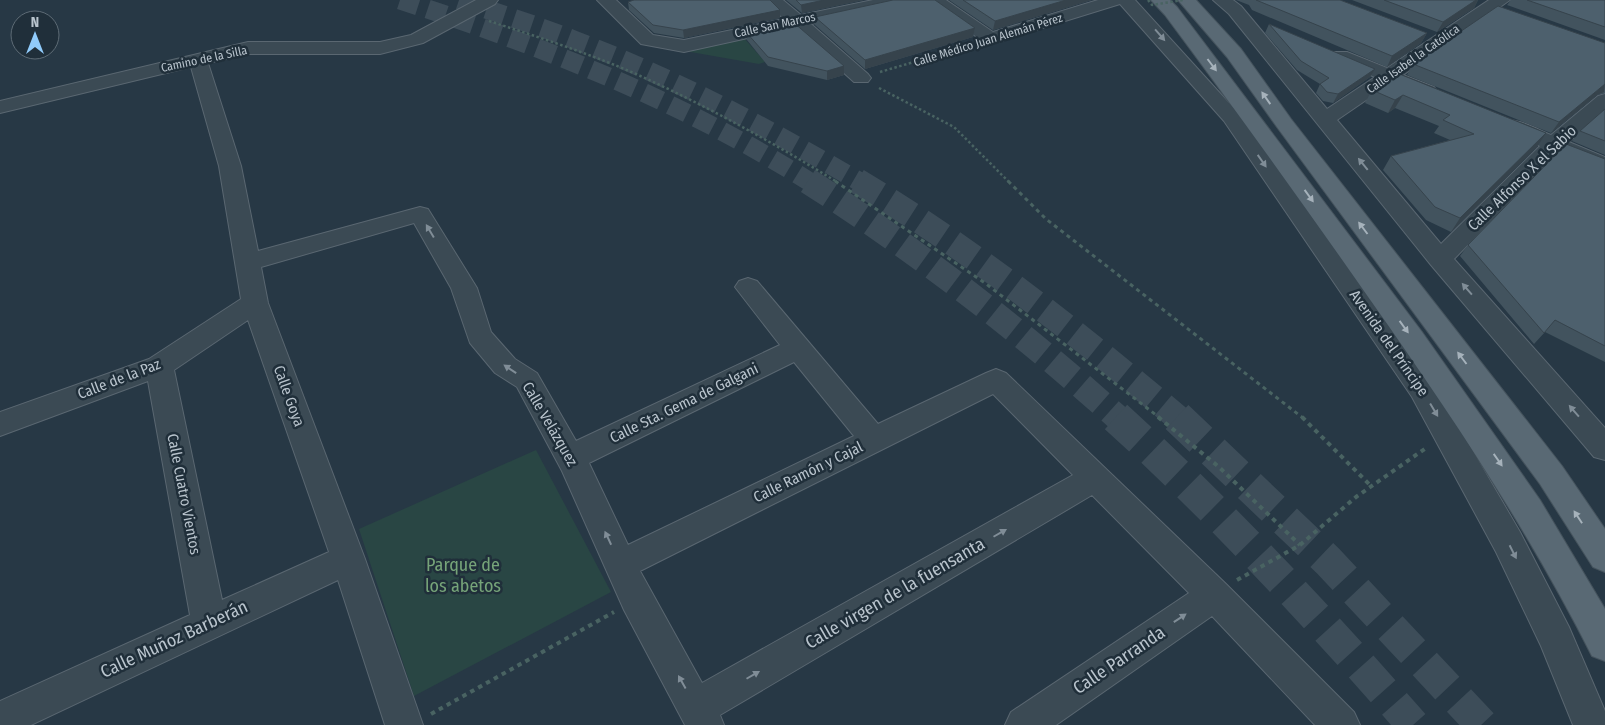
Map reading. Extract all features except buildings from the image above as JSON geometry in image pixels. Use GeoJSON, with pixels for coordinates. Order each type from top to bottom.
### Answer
{"type":"FeatureCollection","features":[{"type":"Feature","properties":{"kind":"main road","name":"Avenida del Príncipe"},"geometry":{"type":"LineString","coordinates":[[1160,0],[1253,118],[1456,399],[1548,540],[1605,644]]}},
{"type":"Feature","properties":{"kind":"main road"},"geometry":{"type":"LineString","coordinates":[[1185,0],[1234,53],[1284,123],[1551,475],[1605,558]]}},
{"type":"Feature","properties":{"kind":"street","name":"Camino de la Silla"},"geometry":{"type":"LineString","coordinates":[[0,107],[248,48],[380,48],[417,39],[489,0]]}},
{"type":"Feature","properties":{"kind":"street"},"geometry":{"type":"LineString","coordinates":[[773,0],[860,78]]}},
{"type":"Feature","properties":{"kind":"street","name":"Calle San Marcos"},"geometry":{"type":"LineString","coordinates":[[616,3],[647,40],[684,46],[897,0]]}},
{"type":"Feature","properties":{"kind":"street"},"geometry":{"type":"LineString","coordinates":[[935,0],[991,39]]}},
{"type":"Feature","properties":{"kind":"street","name":"Calle Médico Juan Alemán Pérez"},"geometry":{"type":"LineString","coordinates":[[991,39],[1087,4],[1116,0]]}},
{"type":"Feature","properties":{"kind":"street","name":"Avenida del Príncipe"},"geometry":{"type":"LineString","coordinates":[[1126,0],[1231,117],[1422,389],[1448,432],[1556,639],[1592,725]]}},
{"type":"Feature","properties":{"kind":"street"},"geometry":{"type":"LineString","coordinates":[[1471,0],[1500,7]]}},
{"type":"Feature","properties":{"kind":"street"},"geometry":{"type":"LineString","coordinates":[[1236,4],[1272,26]]}},
{"type":"Feature","properties":{"kind":"street"},"geometry":{"type":"LineString","coordinates":[[1236,4],[1325,119],[1440,259],[1602,438]]}},
{"type":"Feature","properties":{"kind":"street","name":"Calle Isabel la Católica"},"geometry":{"type":"LineString","coordinates":[[1325,119],[1392,76],[1428,38],[1500,7]]}},
{"type":"Feature","properties":{"kind":"street"},"geometry":{"type":"LineString","coordinates":[[1325,50],[1446,99]]}},
{"type":"Feature","properties":{"kind":"street","name":"Calle Goya"},"geometry":{"type":"LineString","coordinates":[[198,60],[230,166],[256,303],[348,559],[416,720]]}},
{"type":"Feature","properties":{"kind":"street","name":"Calle Alfonso X el Sabio"},"geometry":{"type":"LineString","coordinates":[[1440,259],[1554,144],[1605,100]]}},
{"type":"Feature","properties":{"kind":"street"},"geometry":{"type":"LineString","coordinates":[[1491,118],[1605,165]]}},
{"type":"Feature","properties":{"kind":"street","name":"Calle Velázquez"},"geometry":{"type":"LineString","coordinates":[[248,262],[420,214],[464,288],[479,336],[505,366],[527,380],[570,458],[636,599],[700,716]]}},
{"type":"Feature","properties":{"kind":"street"},"geometry":{"type":"LineString","coordinates":[[748,287],[874,440]]}},
{"type":"Feature","properties":{"kind":"street","name":"Calle de la Paz"},"geometry":{"type":"LineString","coordinates":[[0,424],[159,366],[256,303]]}},
{"type":"Feature","properties":{"kind":"street","name":"Calle Sta. Gema de Galgani"},"geometry":{"type":"LineString","coordinates":[[570,458],[798,348]]}},
{"type":"Feature","properties":{"kind":"street","name":"Calle Cuatro Vientos"},"geometry":{"type":"LineString","coordinates":[[159,366],[209,623]]}},
{"type":"Feature","properties":{"kind":"street","name":"Calle Ramón y Cajal"},"geometry":{"type":"LineString","coordinates":[[620,565],[996,380],[1095,478]]}},
{"type":"Feature","properties":{"kind":"street"},"geometry":{"type":"LineString","coordinates":[[1095,478],[1342,725]]}},
{"type":"Feature","properties":{"kind":"street","name":"Calle virgen de la fuensanta"},"geometry":{"type":"LineString","coordinates":[[700,716],[1095,478]]}},
{"type":"Feature","properties":{"kind":"street","name":"Calle Muñoz Barberán"},"geometry":{"type":"LineString","coordinates":[[0,720],[348,559]]}},
{"type":"Feature","properties":{"kind":"street","name":"Calle Parranda"},"geometry":{"type":"LineString","coordinates":[[1024,725],[1214,595]]}},
{"type":"Feature","properties":{"kind":"path"},"geometry":{"type":"LineString","coordinates":[[1148,0],[1152,5],[1185,0]]}},
{"type":"Feature","properties":{"kind":"path"},"geometry":{"type":"LineString","coordinates":[[466,13],[552,42],[635,74],[732,122],[813,166],[927,239],[1050,332],[1219,467],[1300,545]]}},
{"type":"Feature","properties":{"kind":"path","name":"Calle Médico Juan Alemán Pérez"},"geometry":{"type":"LineString","coordinates":[[860,78],[991,39]]}},
{"type":"Feature","properties":{"kind":"path"},"geometry":{"type":"LineString","coordinates":[[860,78],[954,128],[1046,219],[1298,413],[1372,487]]}},
{"type":"Feature","properties":{"kind":"path"},"geometry":{"type":"LineString","coordinates":[[1214,595],[1258,567],[1300,545],[1356,497],[1448,432]]}},
{"type":"Feature","properties":{"kind":"path"},"geometry":{"type":"LineString","coordinates":[[416,720],[636,599]]}},
{"type":"Feature","properties":{"kind":"green space"},"geometry":{"type":"Polygon","coordinates":[[[743,37],[765,62],[759,64],[685,51],[743,37]]]}},
{"type":"Feature","properties":{"kind":"green space","name":"Parque de los abetos"},"geometry":{"type":"Polygon","coordinates":[[[536,450],[611,592],[414,696],[359,529],[536,450]]]}},
{"type":"Feature","properties":{"kind":"tunnel"},"geometry":{"type":"LineString","coordinates":[[400,0],[507,37],[611,78],[711,126],[810,182]]}},
{"type":"Feature","properties":{"kind":"tunnel"},"geometry":{"type":"LineString","coordinates":[[459,0],[560,35],[684,87],[791,142],[860,182]]}},
{"type":"Feature","properties":{"kind":"tunnel"},"geometry":{"type":"LineString","coordinates":[[808,181],[889,235],[968,293],[1044,354],[1118,418]]}},
{"type":"Feature","properties":{"kind":"tunnel"},"geometry":{"type":"LineString","coordinates":[[857,181],[900,207],[1022,293],[1101,354],[1178,418]]}},
{"type":"Feature","properties":{"kind":"tunnel"},"geometry":{"type":"LineString","coordinates":[[1116,417],[1232,528],[1342,645],[1413,725]]}},
{"type":"Feature","properties":{"kind":"tunnel"},"geometry":{"type":"LineString","coordinates":[[1177,417],[1328,561],[1482,725]]}}]}
